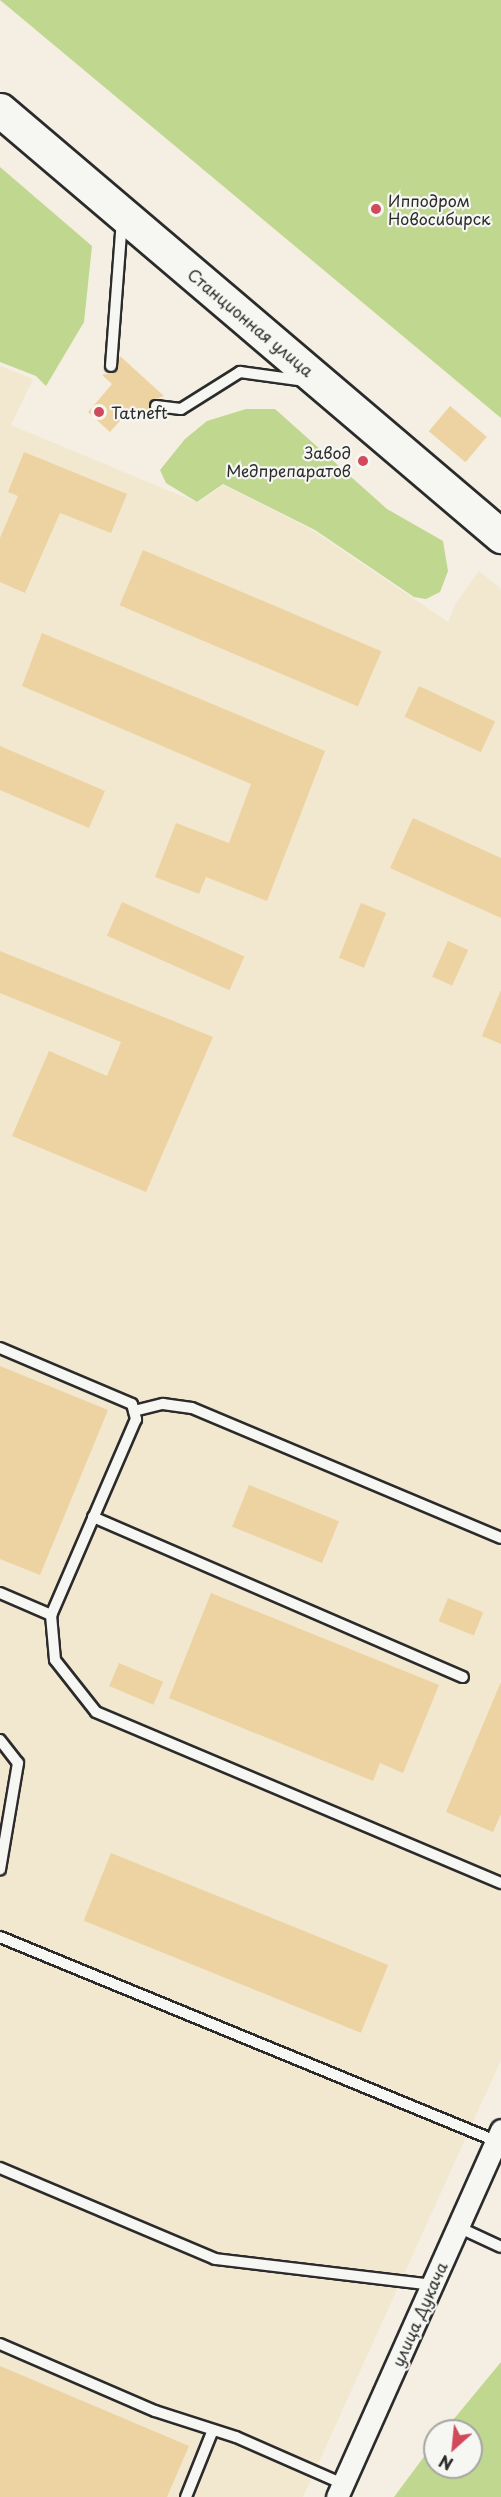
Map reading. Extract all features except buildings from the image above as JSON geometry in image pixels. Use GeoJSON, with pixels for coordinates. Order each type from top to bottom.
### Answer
{"type":"FeatureCollection","features":[{"type":"Feature","properties":{"kind":"main road","name":"Станционная улица"},"geometry":{"type":"LineString","coordinates":[[0,110],[501,536]]}},
{"type":"Feature","properties":{"kind":"street","name":"улица Дукача"},"geometry":{"type":"LineString","coordinates":[[340,2490],[498,2136]]}},
{"type":"Feature","properties":{"kind":"lane"},"geometry":{"type":"LineString","coordinates":[[111,366],[122,213]]}},
{"type":"Feature","properties":{"kind":"lane"},"geometry":{"type":"LineString","coordinates":[[156,406],[181,409],[240,372],[324,384]]}},
{"type":"Feature","properties":{"kind":"lane"},"geometry":{"type":"LineString","coordinates":[[0,1348],[132,1404],[134,1411],[136,1419],[51,1615],[55,1660],[96,1712],[501,1883]]}},
{"type":"Feature","properties":{"kind":"lane"},"geometry":{"type":"LineString","coordinates":[[134,1411],[163,1404],[192,1408],[501,1538]]}},
{"type":"Feature","properties":{"kind":"lane"},"geometry":{"type":"LineString","coordinates":[[93,1517],[463,1677]]}},
{"type":"Feature","properties":{"kind":"lane"},"geometry":{"type":"LineString","coordinates":[[0,1593],[51,1615]]}},
{"type":"Feature","properties":{"kind":"lane"},"geometry":{"type":"LineString","coordinates":[[0,1740],[18,1763],[0,1869]]}},
{"type":"Feature","properties":{"kind":"lane"},"geometry":{"type":"LineString","coordinates":[[0,1937],[498,2136]]}},
{"type":"Feature","properties":{"kind":"lane"},"geometry":{"type":"LineString","coordinates":[[0,2168],[215,2259],[432,2285]]}},
{"type":"Feature","properties":{"kind":"lane"},"geometry":{"type":"LineString","coordinates":[[458,2227],[501,2247]]}},
{"type":"Feature","properties":{"kind":"lane"},"geometry":{"type":"LineString","coordinates":[[0,2343],[155,2411],[213,2430],[340,2490]]}},
{"type":"Feature","properties":{"kind":"lane"},"geometry":{"type":"LineString","coordinates":[[186,2497],[213,2430]]}},
{"type":"Feature","properties":{"kind":"shaded area"},"geometry":{"type":"Polygon","coordinates":[[[0,366],[33,379],[11,425],[198,503],[223,485],[314,531],[448,622],[456,603],[479,571],[501,589],[501,2060],[303,2497],[0,2497],[0,366]]]}},
{"type":"Feature","properties":{"kind":"green space","name":"Ипподром Новосибирск"},"geometry":{"type":"Polygon","coordinates":[[[0,0],[501,0],[501,418],[0,0]]]}},
{"type":"Feature","properties":{"kind":"green space"},"geometry":{"type":"Polygon","coordinates":[[[0,167],[92,246],[84,322],[46,386],[36,376],[0,362],[0,167]]]}},
{"type":"Feature","properties":{"kind":"green space"},"geometry":{"type":"Polygon","coordinates":[[[246,409],[275,409],[387,509],[443,541],[448,571],[440,592],[426,599],[414,597],[315,530],[223,484],[197,502],[166,483],[160,470],[185,439],[207,421],[246,409]]]}},
{"type":"Feature","properties":{"kind":"green space"},"geometry":{"type":"Polygon","coordinates":[[[501,2362],[501,2497],[394,2497],[423,2458],[423,2479],[483,2479],[483,2419],[454,2419],[501,2362]]]}},
{"type":"Feature","properties":{"kind":"place","name":"Ипподром Новосибирск"},"geometry":{"type":"Point","coordinates":[376,209]}},
{"type":"Feature","properties":{"kind":"place","name":"Tatneft"},"geometry":{"type":"Point","coordinates":[99,412]}},
{"type":"Feature","properties":{"kind":"place","name":"Завод Медпрепаратов"},"geometry":{"type":"Point","coordinates":[363,461]}}]}
